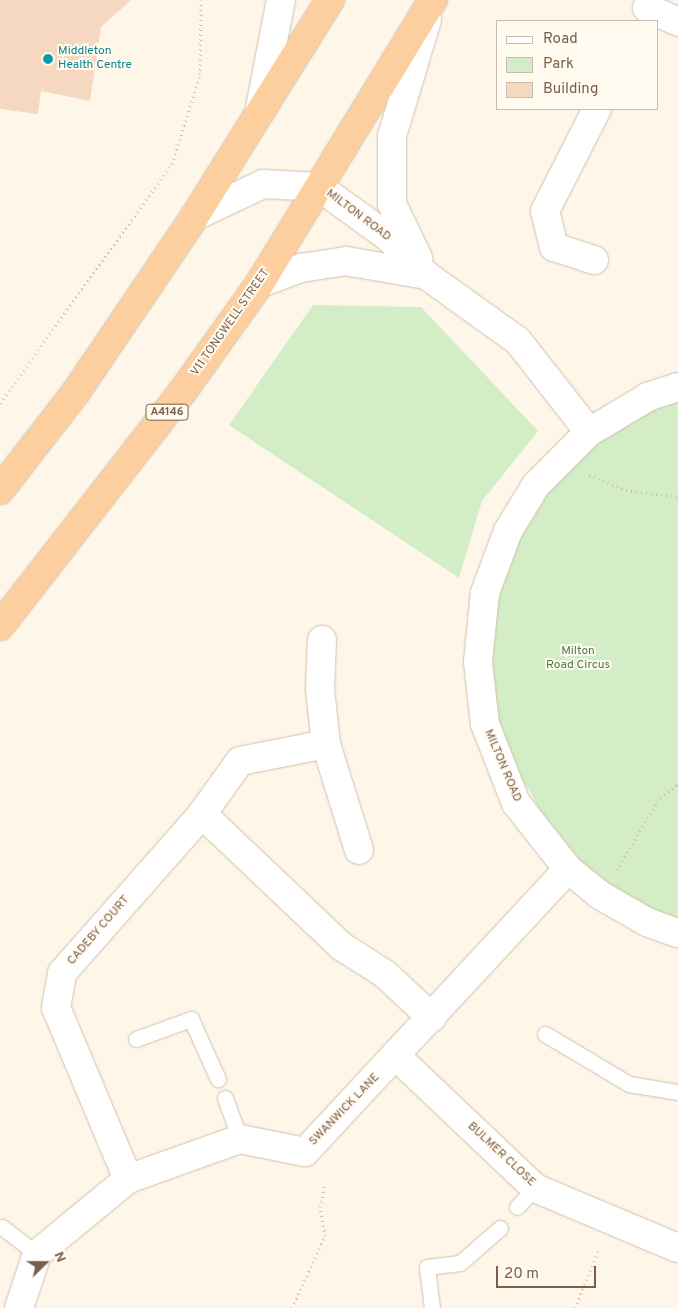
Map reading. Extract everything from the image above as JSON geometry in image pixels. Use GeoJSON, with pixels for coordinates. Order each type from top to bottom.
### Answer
{"type":"FeatureCollection","features":[{"type":"Feature","properties":{"kind":"highway"},"geometry":{"type":"LineString","coordinates":[[0,490],[76,392],[196,216],[330,0]]}},
{"type":"Feature","properties":{"kind":"highway","name":"V11 TONGWELL STREET"},"geometry":{"type":"LineString","coordinates":[[0,626],[183,391],[260,283],[432,2]]}},
{"type":"Feature","properties":{"kind":"street"},"geometry":{"type":"LineString","coordinates":[[258,117],[281,0]]}},
{"type":"Feature","properties":{"kind":"street"},"geometry":{"type":"LineString","coordinates":[[426,275],[392,204],[392,136],[432,2]]}},
{"type":"Feature","properties":{"kind":"street"},"geometry":{"type":"LineString","coordinates":[[646,10],[678,22]]}},
{"type":"Feature","properties":{"kind":"street"},"geometry":{"type":"LineString","coordinates":[[594,260],[554,247],[545,211],[596,110]]}},
{"type":"Feature","properties":{"kind":"street","name":"MILTON ROAD"},"geometry":{"type":"LineString","coordinates":[[196,216],[263,184],[319,187],[388,237],[426,275],[518,341],[589,432]]}},
{"type":"Feature","properties":{"kind":"street","name":"MILTON ROAD"},"geometry":{"type":"LineString","coordinates":[[260,283],[301,268],[346,261],[426,275]]}},
{"type":"Feature","properties":{"kind":"street","name":"MILTON ROAD"},"geometry":{"type":"LineString","coordinates":[[678,387],[648,397],[589,432],[563,455],[536,485],[508,531],[486,593],[478,662],[485,724],[516,803],[568,869],[600,895],[647,922],[678,933]]}},
{"type":"Feature","properties":{"kind":"street"},"geometry":{"type":"LineString","coordinates":[[322,640],[320,689],[326,744],[359,850]]}},
{"type":"Feature","properties":{"kind":"street","name":"CADEBY COURT"},"geometry":{"type":"LineString","coordinates":[[128,1180],[56,1008],[62,973],[202,814],[240,760],[326,744]]}},
{"type":"Feature","properties":{"kind":"street"},"geometry":{"type":"LineString","coordinates":[[202,814],[341,946],[385,974],[432,1018]]}},
{"type":"Feature","properties":{"kind":"street","name":"SWANWICK LANE"},"geometry":{"type":"LineString","coordinates":[[240,1139],[305,1152],[397,1057],[568,869]]}},
{"type":"Feature","properties":{"kind":"street","name":"BULMER CLOSE"},"geometry":{"type":"LineString","coordinates":[[397,1057],[526,1197],[611,1218],[678,1248]]}},
{"type":"Feature","properties":{"kind":"street"},"geometry":{"type":"LineString","coordinates":[[19,1308],[36,1254],[128,1180],[240,1139]]}},
{"type":"Feature","properties":{"kind":"lane"},"geometry":{"type":"LineString","coordinates":[[136,1039],[191,1019],[218,1078]]}},
{"type":"Feature","properties":{"kind":"lane"},"geometry":{"type":"LineString","coordinates":[[545,1034],[629,1084],[678,1092]]}},
{"type":"Feature","properties":{"kind":"lane"},"geometry":{"type":"LineString","coordinates":[[226,1098],[240,1139]]}},
{"type":"Feature","properties":{"kind":"lane"},"geometry":{"type":"LineString","coordinates":[[2,1227],[36,1254]]}},
{"type":"Feature","properties":{"kind":"lane"},"geometry":{"type":"LineString","coordinates":[[432,1308],[427,1266],[460,1263],[500,1228]]}},
{"type":"Feature","properties":{"kind":"path"},"geometry":{"type":"LineString","coordinates":[[0,403],[172,164],[200,75],[202,0]]}},
{"type":"Feature","properties":{"kind":"path"},"geometry":{"type":"LineString","coordinates":[[563,455],[591,476],[626,490],[678,497]]}},
{"type":"Feature","properties":{"kind":"path"},"geometry":{"type":"LineString","coordinates":[[600,895],[657,802],[678,784]]}},
{"type":"Feature","properties":{"kind":"path"},"geometry":{"type":"LineString","coordinates":[[292,1308],[325,1236],[320,1207],[325,1183]]}},
{"type":"Feature","properties":{"kind":"path"},"geometry":{"type":"LineString","coordinates":[[575,1308],[611,1218]]}},
{"type":"Feature","properties":{"kind":"green space"},"geometry":{"type":"Polygon","coordinates":[[[313,305],[421,307],[538,431],[482,501],[459,578],[229,425],[313,305]]]}},
{"type":"Feature","properties":{"kind":"green space","name":"Milton Road Circus"},"geometry":{"type":"Polygon","coordinates":[[[678,387],[678,933],[568,869],[531,793],[485,724],[485,593],[563,455],[678,387]]]}},
{"type":"Feature","properties":{"kind":"building","name":"Middleton Health Centre"},"geometry":{"type":"Polygon","coordinates":[[[0,0],[131,0],[101,27],[90,101],[41,91],[38,114],[0,109],[0,0]]]}},
{"type":"Feature","properties":{"kind":"place","name":"Middleton Health Centre"},"geometry":{"type":"Point","coordinates":[48,59]}}]}
